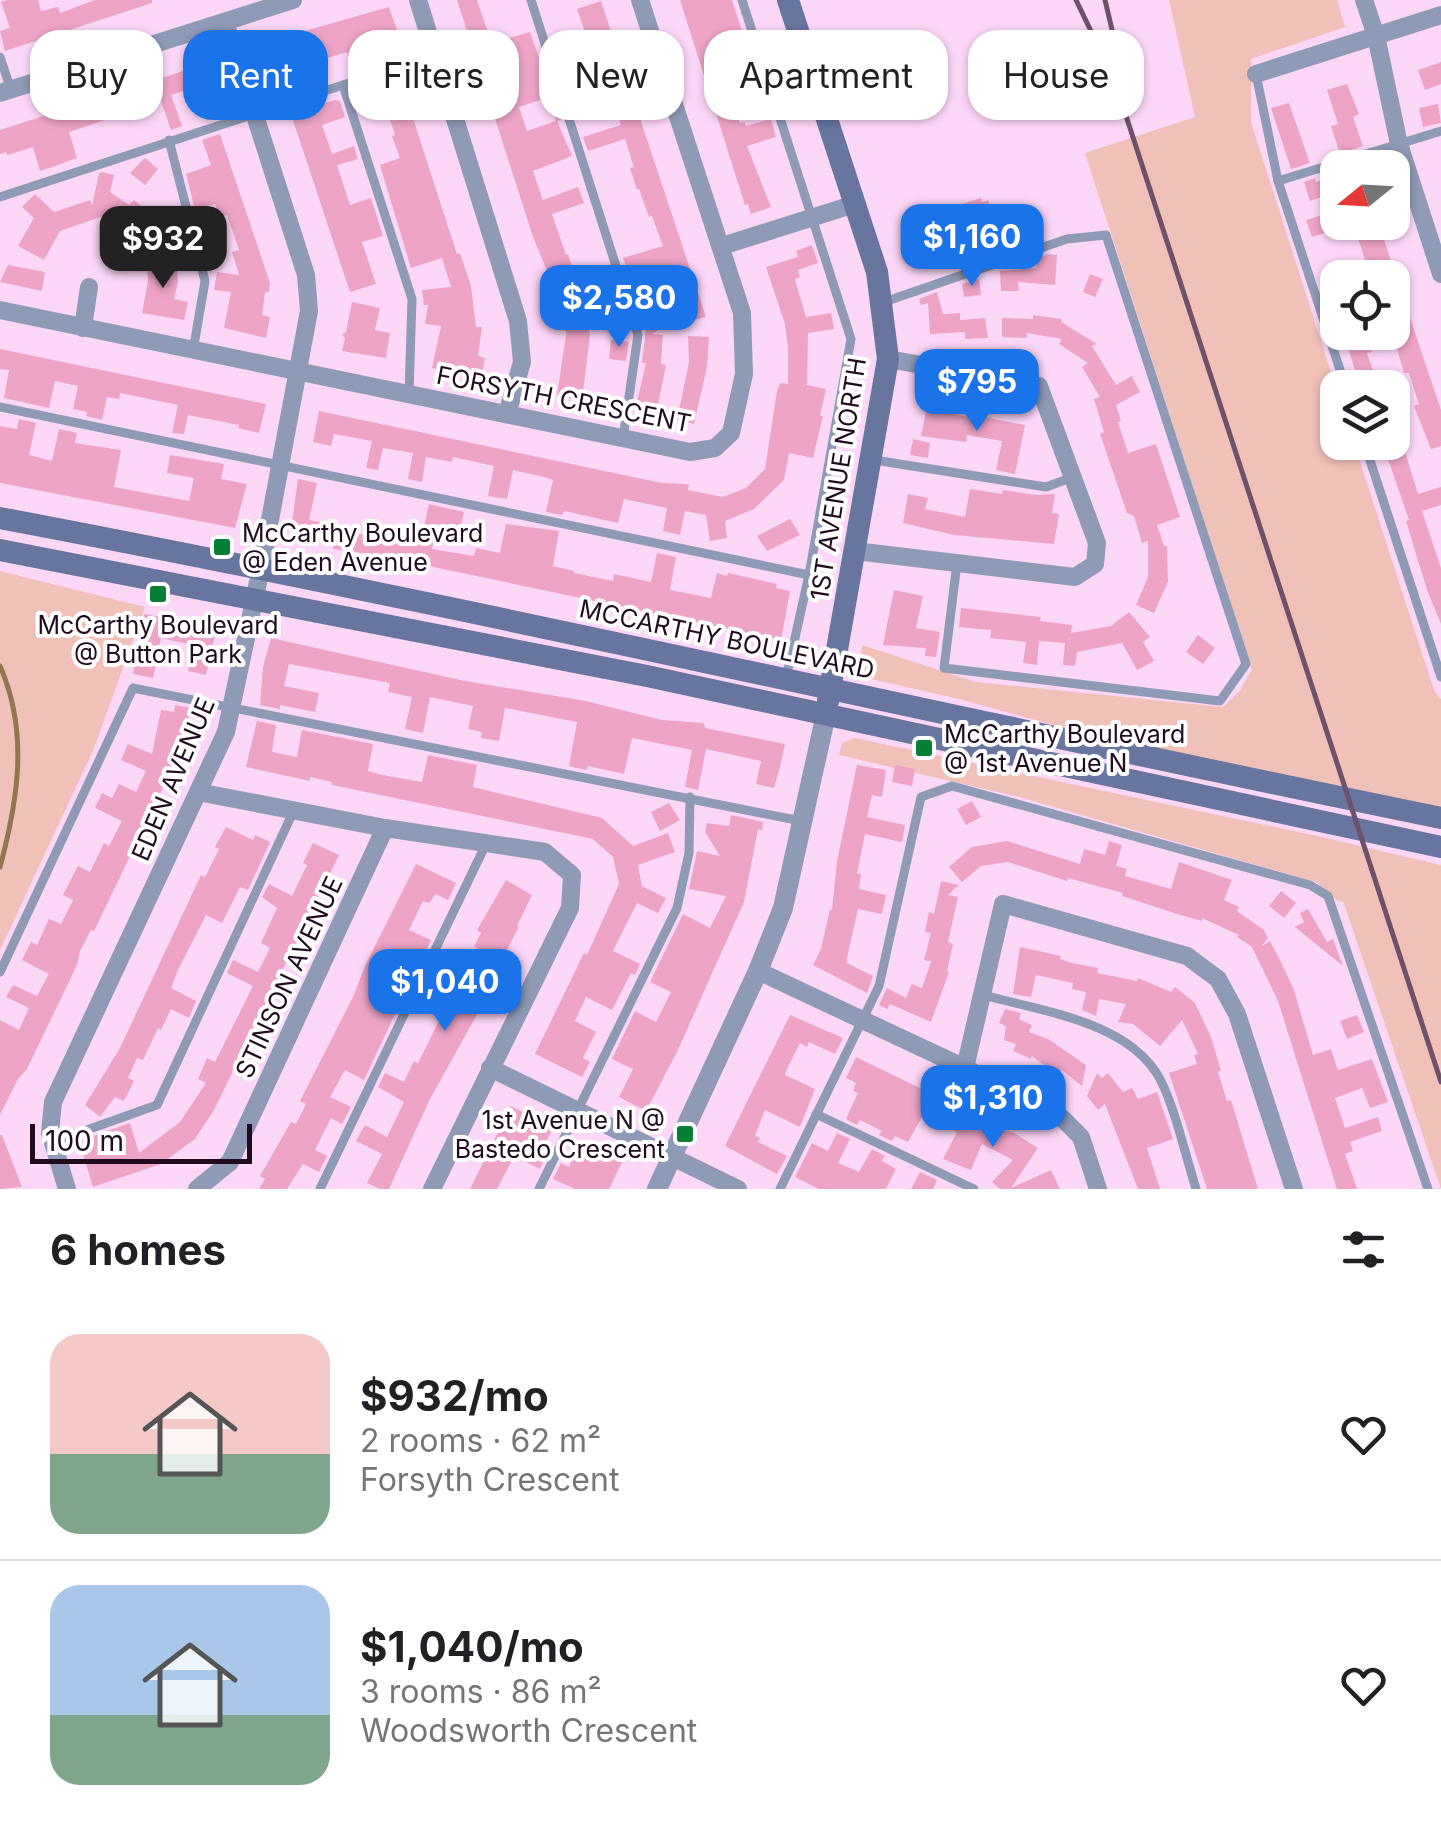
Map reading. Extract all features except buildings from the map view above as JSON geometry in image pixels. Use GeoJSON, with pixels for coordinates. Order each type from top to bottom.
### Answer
{"type":"FeatureCollection","features":[{"type":"Feature","properties":{"kind":"main road","name":"1ST AVENUE NORTH"},"geometry":{"type":"LineString","coordinates":[[788,0],[878,272],[888,360],[826,714]]}},
{"type":"Feature","properties":{"kind":"main road","name":"MCCARTHY BOULEVARD"},"geometry":{"type":"LineString","coordinates":[[0,518],[261,568],[1441,818]]}},
{"type":"Feature","properties":{"kind":"main road","name":"MCCARTHY BOULEVARD"},"geometry":{"type":"LineString","coordinates":[[0,550],[826,714],[1441,847]]}},
{"type":"Feature","properties":{"kind":"street"},"geometry":{"type":"LineString","coordinates":[[5,91],[293,0]]}},
{"type":"Feature","properties":{"kind":"street"},"geometry":{"type":"LineString","coordinates":[[418,0],[429,30]]}},
{"type":"Feature","properties":{"kind":"street","name":"FORSYTH CRESCENT"},"geometry":{"type":"LineString","coordinates":[[0,310],[690,452],[715,448],[731,433],[744,374],[742,313],[640,0]]}},
{"type":"Feature","properties":{"kind":"street"},"geometry":{"type":"LineString","coordinates":[[1364,0],[1400,144],[1441,274]]}},
{"type":"Feature","properties":{"kind":"street"},"geometry":{"type":"LineString","coordinates":[[1256,74],[1441,15]]}},
{"type":"Feature","properties":{"kind":"street","name":"EDEN AVENUE"},"geometry":{"type":"LineString","coordinates":[[225,22],[228,30]]}},
{"type":"Feature","properties":{"kind":"street","name":"EDEN AVENUE"},"geometry":{"type":"LineString","coordinates":[[67,1189],[50,1133],[52,1102],[226,732],[299,370],[308,311],[306,276],[257,120]]}},
{"type":"Feature","properties":{"kind":"street"},"geometry":{"type":"LineString","coordinates":[[457,120],[518,321],[522,362],[507,414]]}},
{"type":"Feature","properties":{"kind":"street"},"geometry":{"type":"LineString","coordinates":[[722,246],[855,204]]}},
{"type":"Feature","properties":{"kind":"street"},"geometry":{"type":"LineString","coordinates":[[83,328],[89,287]]}},
{"type":"Feature","properties":{"kind":"street"},"geometry":{"type":"LineString","coordinates":[[855,552],[1075,577],[1095,564],[1097,543],[1039,386],[888,360]]}},
{"type":"Feature","properties":{"kind":"street","name":"1ST AVENUE NORTH"},"geometry":{"type":"LineString","coordinates":[[657,1189],[783,908],[826,714]]}},
{"type":"Feature","properties":{"kind":"street"},"geometry":{"type":"LineString","coordinates":[[198,792],[385,828],[545,852],[572,876],[570,908],[432,1189]]}},
{"type":"Feature","properties":{"kind":"street","name":"STINSON AVENUE"},"geometry":{"type":"LineString","coordinates":[[197,1189],[230,1162],[385,828]]}},
{"type":"Feature","properties":{"kind":"street"},"geometry":{"type":"LineString","coordinates":[[965,1068],[1003,904],[1187,956],[1218,979],[1236,1014],[1294,1189]]}},
{"type":"Feature","properties":{"kind":"street"},"geometry":{"type":"LineString","coordinates":[[758,971],[1062,1118],[1081,1137],[1098,1189]]}},
{"type":"Feature","properties":{"kind":"street"},"geometry":{"type":"LineString","coordinates":[[490,1068],[738,1189]]}},
{"type":"Feature","properties":{"kind":"lane"},"geometry":{"type":"LineString","coordinates":[[530,0],[638,335],[623,438]]}},
{"type":"Feature","properties":{"kind":"lane"},"geometry":{"type":"LineString","coordinates":[[742,0],[851,339],[809,575],[786,678]]}},
{"type":"Feature","properties":{"kind":"lane"},"geometry":{"type":"LineString","coordinates":[[0,57],[5,91]]}},
{"type":"Feature","properties":{"kind":"lane"},"geometry":{"type":"LineString","coordinates":[[1256,74],[1278,181],[1340,370]]}},
{"type":"Feature","properties":{"kind":"lane"},"geometry":{"type":"LineString","coordinates":[[328,90],[348,83]]}},
{"type":"Feature","properties":{"kind":"lane"},"geometry":{"type":"LineString","coordinates":[[343,85],[412,300],[409,394]]}},
{"type":"Feature","properties":{"kind":"lane"},"geometry":{"type":"LineString","coordinates":[[0,196],[238,120]]}},
{"type":"Feature","properties":{"kind":"lane"},"geometry":{"type":"LineString","coordinates":[[1278,181],[1441,131]]}},
{"type":"Feature","properties":{"kind":"lane"},"geometry":{"type":"LineString","coordinates":[[169,140],[205,281],[193,351]]}},
{"type":"Feature","properties":{"kind":"lane"},"geometry":{"type":"LineString","coordinates":[[881,302],[1067,239],[1106,235],[1246,664],[1220,702],[944,668],[957,563]]}},
{"type":"Feature","properties":{"kind":"lane"},"geometry":{"type":"LineString","coordinates":[[0,408],[809,575]]}},
{"type":"Feature","properties":{"kind":"lane"},"geometry":{"type":"LineString","coordinates":[[871,460],[1046,487],[1073,477]]}},
{"type":"Feature","properties":{"kind":"lane"},"geometry":{"type":"LineString","coordinates":[[1370,460],[1441,677]]}},
{"type":"Feature","properties":{"kind":"lane"},"geometry":{"type":"LineString","coordinates":[[0,972],[134,688],[803,822]]}},
{"type":"Feature","properties":{"kind":"lane"},"geometry":{"type":"LineString","coordinates":[[780,1189],[880,986],[921,797],[952,786],[1310,886],[1328,896],[1428,1189]]}},
{"type":"Feature","properties":{"kind":"lane"},"geometry":{"type":"LineString","coordinates":[[539,1189],[676,908],[689,853],[690,797]]}},
{"type":"Feature","properties":{"kind":"lane"},"geometry":{"type":"LineString","coordinates":[[53,1142],[157,1105],[294,810]]}},
{"type":"Feature","properties":{"kind":"lane"},"geometry":{"type":"LineString","coordinates":[[320,1189],[486,843]]}},
{"type":"Feature","properties":{"kind":"lane"},"geometry":{"type":"LineString","coordinates":[[984,995],[1092,1026],[1145,1059],[1160,1079],[1196,1189]]}},
{"type":"Feature","properties":{"kind":"lane"},"geometry":{"type":"LineString","coordinates":[[816,1114],[974,1189]]}},
{"type":"Feature","properties":{"kind":"shaded area"},"geometry":{"type":"Polygon","coordinates":[[[1169,0],[1337,0],[1345,27],[1251,59],[1251,122],[1320,338],[1320,350],[1324,350],[1330,370],[1320,370],[1320,460],[1360,460],[1434,690],[1441,699],[1441,810],[1138,748],[871,679],[860,672],[862,645],[976,682],[1223,707],[1239,692],[1252,670],[1085,153],[1195,117],[1169,0]]]}},
{"type":"Feature","properties":{"kind":"shaded area"},"geometry":{"type":"Polygon","coordinates":[[[0,571],[145,607],[93,751],[0,950],[0,571]]]}},
{"type":"Feature","properties":{"kind":"shaded area"},"geometry":{"type":"Polygon","coordinates":[[[855,738],[1441,865],[1441,1189],[1343,901],[1339,902],[1316,882],[1019,797],[839,755],[842,743],[855,738]]]}},
{"type":"Feature","properties":{"kind":"waterway"},"geometry":{"type":"LineString","coordinates":[[0,666],[15,716],[18,766],[12,817],[0,867]]}},
{"type":"Feature","properties":{"kind":"railway"},"geometry":{"type":"LineString","coordinates":[[1076,0],[1114,79],[1441,1082]]}},
{"type":"Feature","properties":{"kind":"railway"},"geometry":{"type":"LineString","coordinates":[[1105,0],[1112,30]]}},
{"type":"Feature","properties":{"kind":"place","name":"McCarthy Boulevard @ Eden Avenue"},"geometry":{"type":"Point","coordinates":[222,547]}},
{"type":"Feature","properties":{"kind":"place","name":"McCarthy Boulevard @ Button Park"},"geometry":{"type":"Point","coordinates":[158,594]}},
{"type":"Feature","properties":{"kind":"place","name":"McCarthy Boulevard @ 1st Avenue N"},"geometry":{"type":"Point","coordinates":[924,748]}},
{"type":"Feature","properties":{"kind":"place","name":"1st Avenue N @ Bastedo Crescent"},"geometry":{"type":"Point","coordinates":[685,1134]}}]}
